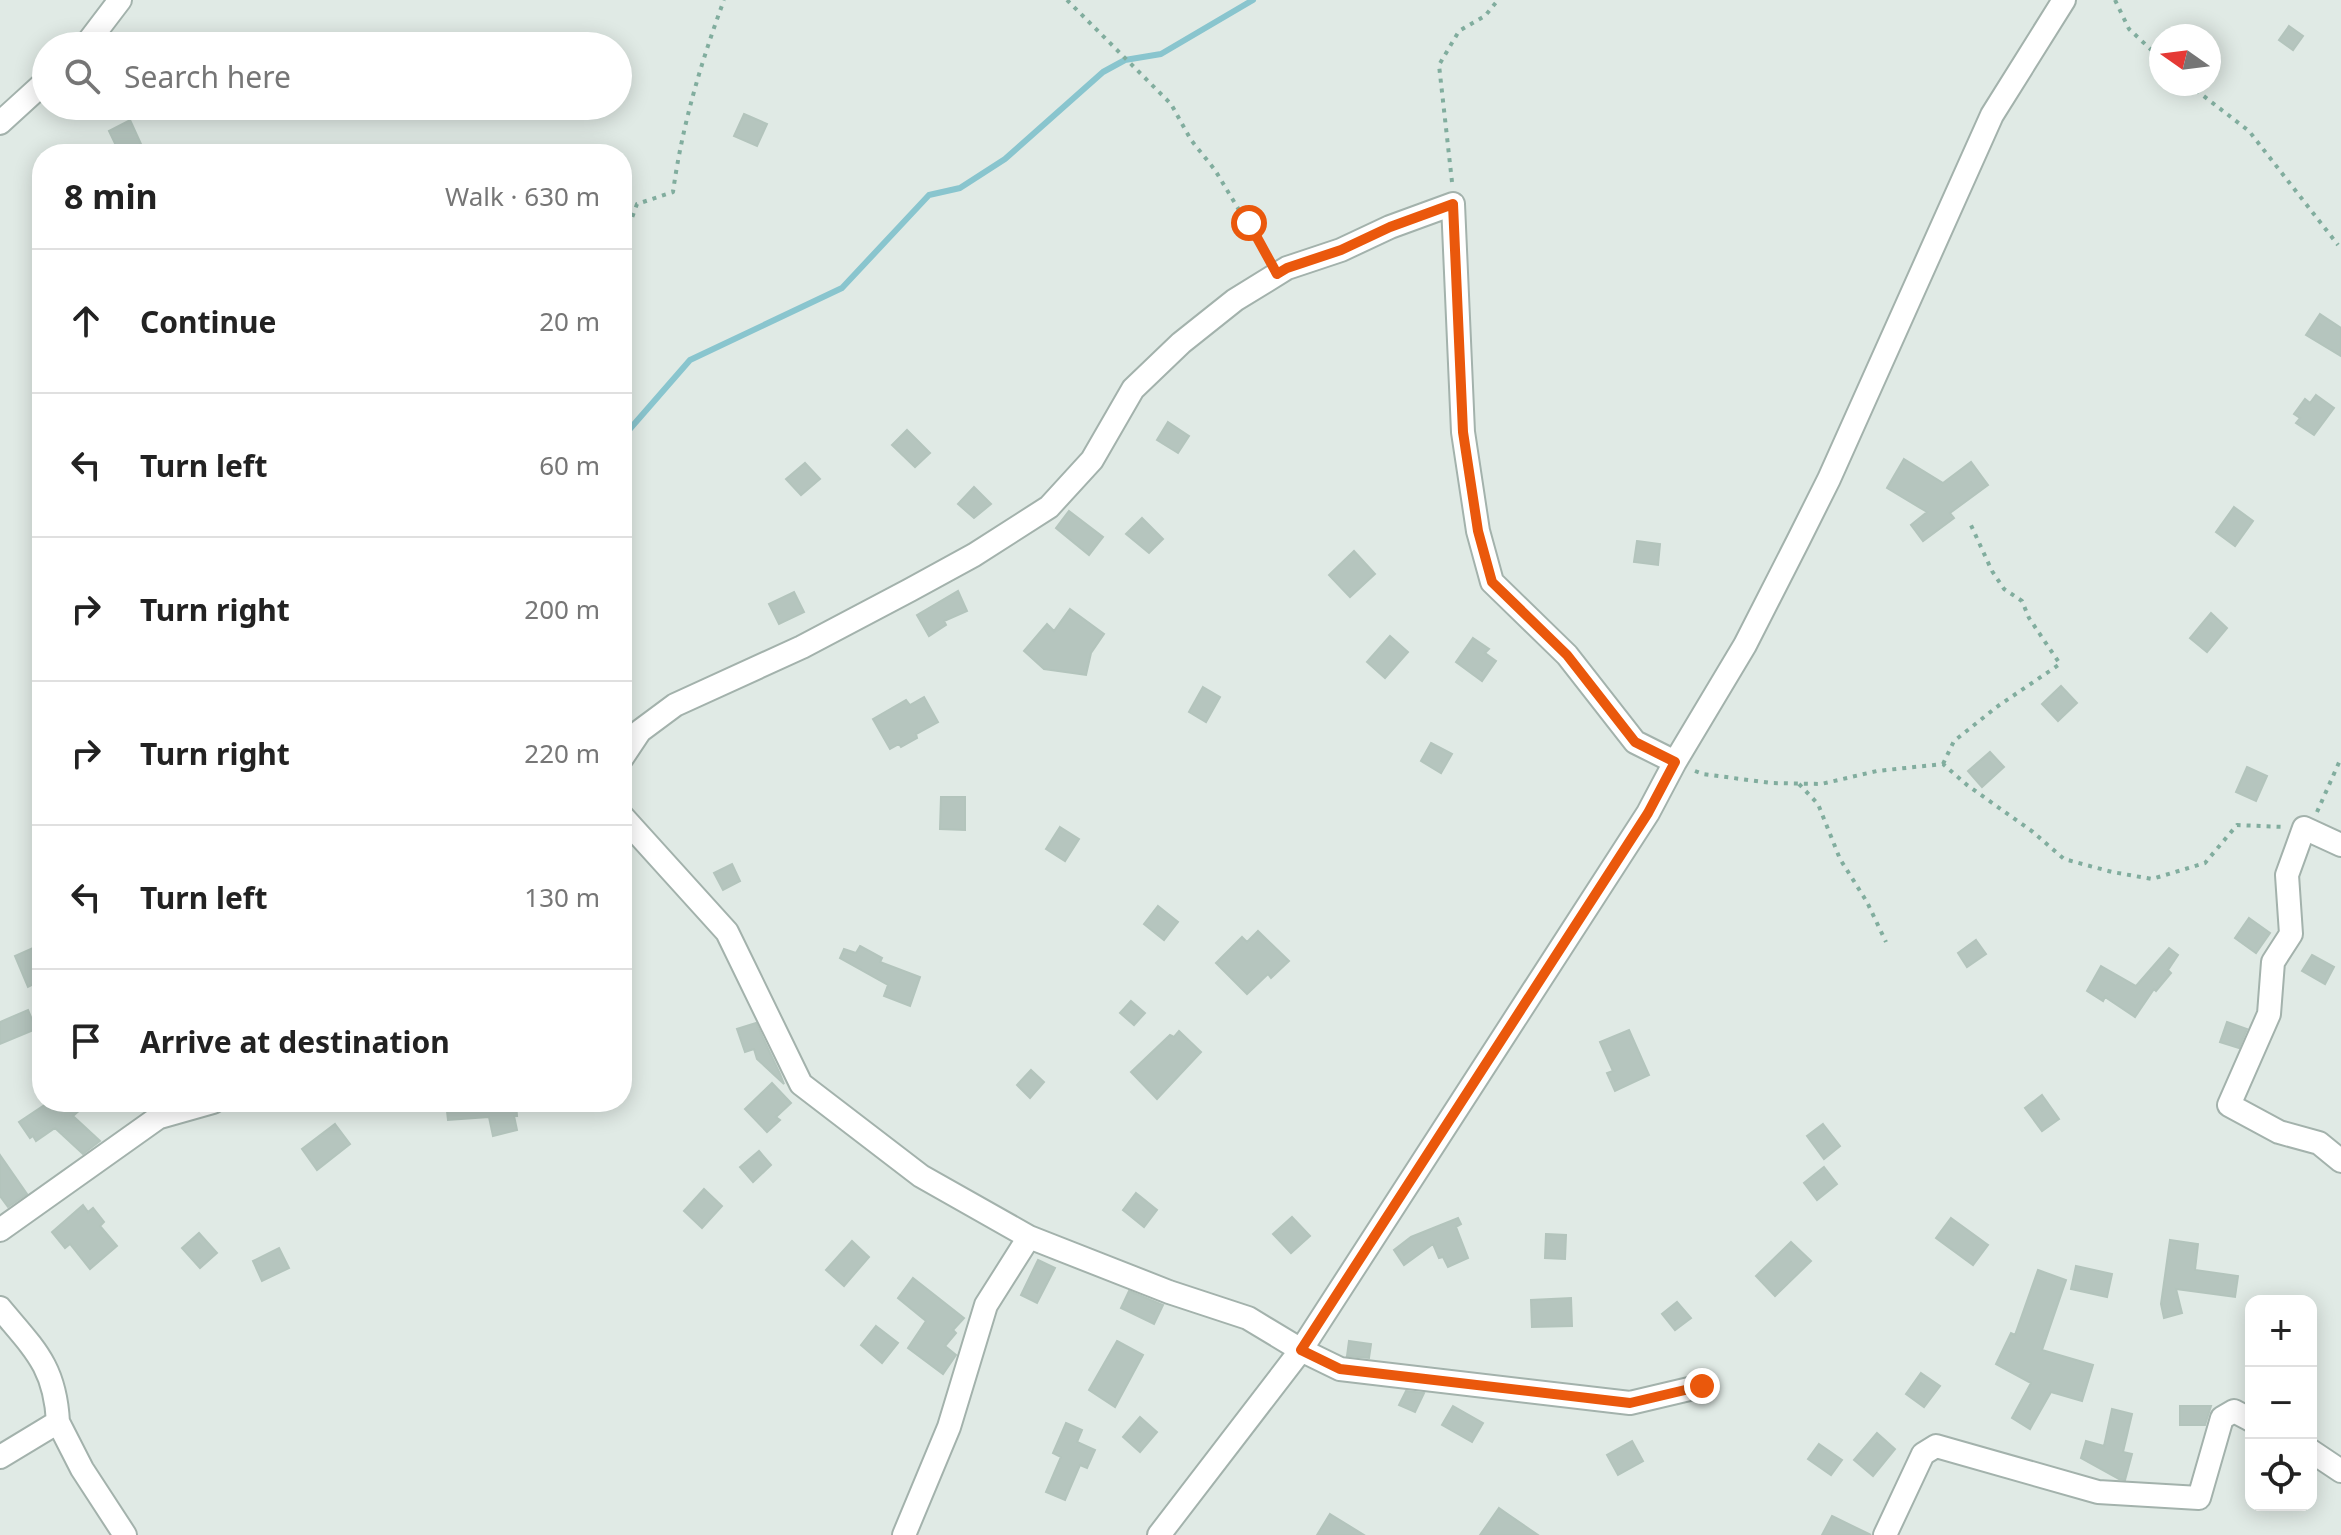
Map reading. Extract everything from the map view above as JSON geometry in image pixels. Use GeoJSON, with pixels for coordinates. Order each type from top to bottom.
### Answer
{"type":"FeatureCollection","features":[{"type":"Feature","properties":{"kind":"street"},"geometry":{"type":"LineString","coordinates":[[96,32],[120,0]]}},
{"type":"Feature","properties":{"kind":"street"},"geometry":{"type":"LineString","coordinates":[[1159,1535],[1301,1350],[1648,813],[1745,645],[1829,479],[1992,115],[2064,0]]}},
{"type":"Feature","properties":{"kind":"street"},"geometry":{"type":"LineString","coordinates":[[0,123],[32,94]]}},
{"type":"Feature","properties":{"kind":"street"},"geometry":{"type":"LineString","coordinates":[[632,743],[640,731],[675,705],[802,647],[910,590],[974,555],[1049,507],[1092,460],[1133,389],[1181,343],[1235,300],[1287,268],[1341,250],[1390,227],[1453,204],[1463,432],[1478,531],[1492,582],[1567,655],[1635,742],[1675,762]]}},
{"type":"Feature","properties":{"kind":"street"},"geometry":{"type":"LineString","coordinates":[[632,827],[727,932],[801,1084],[921,1176],[1029,1237],[1169,1292],[1248,1318],[1340,1369],[1630,1403],[1702,1386]]}},
{"type":"Feature","properties":{"kind":"street"},"geometry":{"type":"LineString","coordinates":[[2341,845],[2304,828],[2287,875],[2291,934],[2273,962],[2269,1014],[2229,1105],[2279,1132],[2319,1143],[2341,1161]]}},
{"type":"Feature","properties":{"kind":"street"},"geometry":{"type":"LineString","coordinates":[[0,1230],[162,1112]]}},
{"type":"Feature","properties":{"kind":"street"},"geometry":{"type":"LineString","coordinates":[[904,1535],[949,1427],[986,1305],[1029,1237]]}},
{"type":"Feature","properties":{"kind":"street"},"geometry":{"type":"LineString","coordinates":[[0,1308],[42,1358],[57,1395],[58,1422],[82,1469],[125,1535]]}},
{"type":"Feature","properties":{"kind":"street"},"geometry":{"type":"LineString","coordinates":[[1885,1535],[1923,1454],[1936,1446],[2098,1492],[2199,1498],[2222,1418],[2234,1411],[2245,1417]]}},
{"type":"Feature","properties":{"kind":"street"},"geometry":{"type":"LineString","coordinates":[[0,1457],[58,1422]]}},
{"type":"Feature","properties":{"kind":"street"},"geometry":{"type":"LineString","coordinates":[[2317,1455],[2341,1471]]}},
{"type":"Feature","properties":{"kind":"path"},"geometry":{"type":"LineString","coordinates":[[632,218],[637,204],[673,192],[682,140],[706,49],[724,0]]}},
{"type":"Feature","properties":{"kind":"path"},"geometry":{"type":"LineString","coordinates":[[1067,0],[1171,104],[1191,140],[1215,170],[1249,223],[1277,274]]}},
{"type":"Feature","properties":{"kind":"path"},"geometry":{"type":"LineString","coordinates":[[1453,204],[1439,65],[1459,31],[1485,16],[1498,0]]}},
{"type":"Feature","properties":{"kind":"path"},"geometry":{"type":"LineString","coordinates":[[2115,0],[2129,29],[2149,48]]}},
{"type":"Feature","properties":{"kind":"path"},"geometry":{"type":"LineString","coordinates":[[2204,96],[2249,131],[2338,245]]}},
{"type":"Feature","properties":{"kind":"path"},"geometry":{"type":"LineString","coordinates":[[1943,764],[1954,741],[1998,706],[2060,664],[2029,618],[2022,601],[2004,589],[1992,571],[1970,523]]}},
{"type":"Feature","properties":{"kind":"path"},"geometry":{"type":"LineString","coordinates":[[1675,762],[1703,774],[1799,784],[1821,784],[1877,771],[1943,764],[2064,859],[2152,879],[2205,863],[2237,825],[2304,828],[2316,814],[2341,758]]}},
{"type":"Feature","properties":{"kind":"path"},"geometry":{"type":"LineString","coordinates":[[1799,784],[1818,804],[1840,859],[1867,902],[1886,942]]}},
{"type":"Feature","properties":{"kind":"building"},"geometry":{"type":"Polygon","coordinates":[[[2289,26],[2303,36],[2293,50],[2279,40],[2289,26]]]}},
{"type":"Feature","properties":{"kind":"building"},"geometry":{"type":"Polygon","coordinates":[[[744,114],[767,124],[757,146],[734,136],[744,114]]]}},
{"type":"Feature","properties":{"kind":"building"},"geometry":{"type":"Polygon","coordinates":[[[130,120],[141,144],[115,144],[109,131],[130,120]]]}},
{"type":"Feature","properties":{"kind":"building"},"geometry":{"type":"Polygon","coordinates":[[[2320,314],[2341,328],[2341,356],[2306,335],[2320,314]]]}},
{"type":"Feature","properties":{"kind":"building"},"geometry":{"type":"Polygon","coordinates":[[[2316,395],[2334,408],[2314,435],[2296,423],[2300,418],[2294,414],[2305,399],[2310,403],[2316,395]]]}},
{"type":"Feature","properties":{"kind":"building"},"geometry":{"type":"Polygon","coordinates":[[[1168,422],[1189,436],[1178,453],[1157,440],[1168,422]]]}},
{"type":"Feature","properties":{"kind":"building"},"geometry":{"type":"Polygon","coordinates":[[[907,430],[930,453],[915,467],[892,445],[907,430]]]}},
{"type":"Feature","properties":{"kind":"building"},"geometry":{"type":"Polygon","coordinates":[[[1904,459],[1943,483],[1971,462],[1988,485],[1950,513],[1954,518],[1923,541],[1911,525],[1927,512],[1887,488],[1904,459]]]}},
{"type":"Feature","properties":{"kind":"building"},"geometry":{"type":"Polygon","coordinates":[[[805,463],[820,479],[801,495],[786,479],[805,463]]]}},
{"type":"Feature","properties":{"kind":"building"},"geometry":{"type":"Polygon","coordinates":[[[974,487],[991,504],[974,518],[958,504],[974,487]]]}},
{"type":"Feature","properties":{"kind":"building"},"geometry":{"type":"Polygon","coordinates":[[[2234,507],[2253,521],[2235,546],[2216,532],[2234,507]]]}},
{"type":"Feature","properties":{"kind":"building"},"geometry":{"type":"Polygon","coordinates":[[[1069,511],[1103,537],[1089,555],[1056,528],[1069,511]]]}},
{"type":"Feature","properties":{"kind":"building"},"geometry":{"type":"Polygon","coordinates":[[[1142,518],[1163,539],[1149,553],[1126,534],[1142,518]]]}},
{"type":"Feature","properties":{"kind":"building"},"geometry":{"type":"Polygon","coordinates":[[[1637,541],[1660,544],[1658,565],[1634,562],[1637,541]]]}},
{"type":"Feature","properties":{"kind":"building"},"geometry":{"type":"Polygon","coordinates":[[[1354,551],[1375,574],[1350,597],[1329,575],[1354,551]]]}},
{"type":"Feature","properties":{"kind":"building"},"geometry":{"type":"Polygon","coordinates":[[[958,591],[967,611],[944,621],[946,625],[929,636],[917,615],[958,591]]]}},
{"type":"Feature","properties":{"kind":"building"},"geometry":{"type":"Polygon","coordinates":[[[794,592],[804,612],[779,624],[769,604],[794,592]]]}},
{"type":"Feature","properties":{"kind":"building"},"geometry":{"type":"Polygon","coordinates":[[[1070,609],[1104,634],[1091,653],[1086,675],[1044,669],[1024,651],[1047,624],[1054,631],[1070,609]]]}},
{"type":"Feature","properties":{"kind":"building"},"geometry":{"type":"Polygon","coordinates":[[[2211,613],[2227,628],[2207,652],[2190,638],[2211,613]]]}},
{"type":"Feature","properties":{"kind":"building"},"geometry":{"type":"Polygon","coordinates":[[[1390,636],[1408,652],[1385,678],[1367,662],[1390,636]]]}},
{"type":"Feature","properties":{"kind":"building"},"geometry":{"type":"Polygon","coordinates":[[[1473,638],[1489,649],[1485,653],[1496,661],[1482,681],[1456,662],[1473,638]]]}},
{"type":"Feature","properties":{"kind":"building"},"geometry":{"type":"Polygon","coordinates":[[[2061,686],[2077,703],[2058,721],[2042,704],[2061,686]]]}},
{"type":"Feature","properties":{"kind":"building"},"geometry":{"type":"Polygon","coordinates":[[[1203,687],[1220,697],[1206,722],[1189,712],[1203,687]]]}},
{"type":"Feature","properties":{"kind":"building"},"geometry":{"type":"Polygon","coordinates":[[[924,697],[938,722],[901,747],[899,744],[890,749],[873,719],[906,700],[910,705],[924,697]]]}},
{"type":"Feature","properties":{"kind":"building"},"geometry":{"type":"Polygon","coordinates":[[[1431,743],[1452,754],[1441,773],[1421,761],[1431,743]]]}},
{"type":"Feature","properties":{"kind":"building"},"geometry":{"type":"Polygon","coordinates":[[[1990,752],[2004,767],[1982,787],[1968,771],[1990,752]]]}},
{"type":"Feature","properties":{"kind":"building"},"geometry":{"type":"Polygon","coordinates":[[[2247,767],[2267,776],[2256,801],[2236,792],[2247,767]]]}},
{"type":"Feature","properties":{"kind":"building"},"geometry":{"type":"Polygon","coordinates":[[[941,797],[965,797],[965,830],[940,829],[941,797]]]}},
{"type":"Feature","properties":{"kind":"building"},"geometry":{"type":"Polygon","coordinates":[[[1060,827],[1079,839],[1065,861],[1046,849],[1060,827]]]}},
{"type":"Feature","properties":{"kind":"building"},"geometry":{"type":"Polygon","coordinates":[[[732,864],[740,881],[723,890],[714,873],[732,864]]]}},
{"type":"Feature","properties":{"kind":"building"},"geometry":{"type":"Polygon","coordinates":[[[1158,906],[1178,922],[1164,940],[1144,924],[1158,906]]]}},
{"type":"Feature","properties":{"kind":"building"},"geometry":{"type":"Polygon","coordinates":[[[2249,918],[2270,933],[2256,953],[2235,938],[2249,918]]]}},
{"type":"Feature","properties":{"kind":"building"},"geometry":{"type":"Polygon","coordinates":[[[1258,931],[1289,961],[1271,978],[1268,974],[1247,994],[1216,963],[1242,937],[1247,942],[1258,931]]]}},
{"type":"Feature","properties":{"kind":"building"},"geometry":{"type":"Polygon","coordinates":[[[1976,940],[1986,954],[1967,967],[1958,953],[1976,940]]]}},
{"type":"Feature","properties":{"kind":"building"},"geometry":{"type":"Polygon","coordinates":[[[860,946],[882,958],[880,962],[920,977],[910,1006],[884,996],[888,985],[840,958],[844,949],[856,953],[860,946]]]}},
{"type":"Feature","properties":{"kind":"building"},"geometry":{"type":"Polygon","coordinates":[[[32,948],[32,985],[28,987],[15,956],[32,948]]]}},
{"type":"Feature","properties":{"kind":"building"},"geometry":{"type":"Polygon","coordinates":[[[2169,948],[2178,955],[2168,970],[2171,973],[2156,991],[2154,989],[2135,1017],[2105,997],[2103,1001],[2087,991],[2101,966],[2136,986],[2169,948]]]}},
{"type":"Feature","properties":{"kind":"building"},"geometry":{"type":"Polygon","coordinates":[[[2312,955],[2334,967],[2325,984],[2302,971],[2312,955]]]}},
{"type":"Feature","properties":{"kind":"building"},"geometry":{"type":"Polygon","coordinates":[[[1131,1001],[1145,1013],[1134,1025],[1120,1013],[1131,1001]]]}},
{"type":"Feature","properties":{"kind":"building"},"geometry":{"type":"Polygon","coordinates":[[[28,1010],[32,1031],[0,1044],[0,1022],[28,1010]]]}},
{"type":"Feature","properties":{"kind":"building"},"geometry":{"type":"Polygon","coordinates":[[[2227,1022],[2247,1029],[2239,1048],[2220,1042],[2227,1022]]]}},
{"type":"Feature","properties":{"kind":"building"},"geometry":{"type":"Polygon","coordinates":[[[756,1023],[784,1084],[757,1059],[754,1049],[745,1052],[737,1029],[756,1023]]]}},
{"type":"Feature","properties":{"kind":"building"},"geometry":{"type":"Polygon","coordinates":[[[1629,1030],[1649,1075],[1615,1091],[1607,1073],[1613,1071],[1600,1042],[1629,1030]]]}},
{"type":"Feature","properties":{"kind":"building"},"geometry":{"type":"Polygon","coordinates":[[[1179,1031],[1201,1052],[1157,1099],[1131,1072],[1170,1035],[1174,1037],[1179,1031]]]}},
{"type":"Feature","properties":{"kind":"building"},"geometry":{"type":"Polygon","coordinates":[[[1031,1070],[1044,1082],[1030,1098],[1017,1085],[1031,1070]]]}},
{"type":"Feature","properties":{"kind":"building"},"geometry":{"type":"Polygon","coordinates":[[[772,1083],[791,1103],[776,1117],[780,1120],[767,1132],[745,1109],[772,1083]]]}},
{"type":"Feature","properties":{"kind":"building"},"geometry":{"type":"Polygon","coordinates":[[[2042,1095],[2059,1119],[2042,1131],[2025,1108],[2042,1095]]]}},
{"type":"Feature","properties":{"kind":"building"},"geometry":{"type":"Polygon","coordinates":[[[34,1112],[78,1112],[73,1116],[100,1141],[83,1154],[55,1128],[36,1141],[33,1136],[30,1138],[19,1122],[34,1112]]]}},
{"type":"Feature","properties":{"kind":"building"},"geometry":{"type":"Polygon","coordinates":[[[447,1112],[517,1112],[517,1116],[514,1116],[517,1130],[493,1136],[489,1117],[448,1120],[447,1112]]]}},
{"type":"Feature","properties":{"kind":"building"},"geometry":{"type":"Polygon","coordinates":[[[335,1124],[350,1144],[317,1170],[302,1149],[335,1124]]]}},
{"type":"Feature","properties":{"kind":"building"},"geometry":{"type":"Polygon","coordinates":[[[1823,1124],[1840,1146],[1824,1159],[1807,1136],[1823,1124]]]}},
{"type":"Feature","properties":{"kind":"building"},"geometry":{"type":"Polygon","coordinates":[[[759,1151],[771,1165],[753,1182],[740,1167],[759,1151]]]}},
{"type":"Feature","properties":{"kind":"building"},"geometry":{"type":"Polygon","coordinates":[[[0,1155],[27,1194],[8,1207],[0,1196],[0,1155]]]}},
{"type":"Feature","properties":{"kind":"building"},"geometry":{"type":"Polygon","coordinates":[[[1824,1167],[1837,1184],[1817,1200],[1804,1183],[1824,1167]]]}},
{"type":"Feature","properties":{"kind":"building"},"geometry":{"type":"Polygon","coordinates":[[[704,1189],[722,1206],[702,1228],[684,1211],[704,1189]]]}},
{"type":"Feature","properties":{"kind":"building"},"geometry":{"type":"Polygon","coordinates":[[[1136,1193],[1157,1210],[1144,1227],[1123,1210],[1136,1193]]]}},
{"type":"Feature","properties":{"kind":"building"},"geometry":{"type":"Polygon","coordinates":[[[83,1205],[88,1212],[93,1208],[104,1222],[100,1226],[117,1246],[90,1269],[70,1244],[65,1248],[52,1232],[83,1205]]]}},
{"type":"Feature","properties":{"kind":"building"},"geometry":{"type":"Polygon","coordinates":[[[1292,1217],[1310,1236],[1291,1253],[1273,1234],[1292,1217]]]}},
{"type":"Feature","properties":{"kind":"building"},"geometry":{"type":"Polygon","coordinates":[[[1458,1218],[1461,1224],[1456,1227],[1468,1258],[1448,1267],[1443,1257],[1439,1258],[1433,1244],[1404,1265],[1394,1250],[1411,1237],[1458,1218]]]}},
{"type":"Feature","properties":{"kind":"building"},"geometry":{"type":"Polygon","coordinates":[[[1951,1218],[1988,1245],[1973,1265],[1936,1238],[1951,1218]]]}},
{"type":"Feature","properties":{"kind":"building"},"geometry":{"type":"Polygon","coordinates":[[[199,1233],[217,1253],[200,1268],[182,1248],[199,1233]]]}},
{"type":"Feature","properties":{"kind":"building"},"geometry":{"type":"Polygon","coordinates":[[[1546,1234],[1566,1235],[1565,1259],[1545,1258],[1546,1234]]]}},
{"type":"Feature","properties":{"kind":"building"},"geometry":{"type":"Polygon","coordinates":[[[2170,1240],[2198,1244],[2195,1270],[2238,1276],[2235,1297],[2176,1289],[2182,1313],[2164,1318],[2161,1304],[2170,1240]]]}},
{"type":"Feature","properties":{"kind":"building"},"geometry":{"type":"Polygon","coordinates":[[[852,1241],[869,1257],[844,1286],[826,1270],[852,1241]]]}},
{"type":"Feature","properties":{"kind":"building"},"geometry":{"type":"Polygon","coordinates":[[[1791,1242],[1811,1261],[1775,1296],[1756,1276],[1791,1242]]]}},
{"type":"Feature","properties":{"kind":"building"},"geometry":{"type":"Polygon","coordinates":[[[279,1248],[289,1268],[262,1281],[253,1261],[279,1248]]]}},
{"type":"Feature","properties":{"kind":"building"},"geometry":{"type":"Polygon","coordinates":[[[1038,1260],[1055,1268],[1037,1303],[1021,1295],[1038,1260]]]}},
{"type":"Feature","properties":{"kind":"building"},"geometry":{"type":"Polygon","coordinates":[[[2076,1266],[2112,1274],[2107,1297],[2071,1289],[2076,1266]]]}},
{"type":"Feature","properties":{"kind":"building"},"geometry":{"type":"Polygon","coordinates":[[[2038,1270],[2066,1280],[2042,1350],[2093,1365],[2082,1401],[2051,1392],[2030,1429],[2012,1418],[2031,1383],[1996,1364],[2011,1333],[2015,1335],[2038,1270]]]}},
{"type":"Feature","properties":{"kind":"building"},"geometry":{"type":"Polygon","coordinates":[[[913,1278],[964,1318],[945,1346],[956,1355],[943,1374],[908,1348],[926,1321],[898,1298],[913,1278]]]}},
{"type":"Feature","properties":{"kind":"building"},"geometry":{"type":"Polygon","coordinates":[[[1129,1291],[1163,1305],[1154,1324],[1121,1308],[1129,1291]]]}},
{"type":"Feature","properties":{"kind":"building"},"geometry":{"type":"Polygon","coordinates":[[[1571,1298],[1572,1326],[1532,1327],[1531,1300],[1571,1298]]]}},
{"type":"Feature","properties":{"kind":"building"},"geometry":{"type":"Polygon","coordinates":[[[1677,1302],[1691,1318],[1675,1330],[1662,1314],[1677,1302]]]}},
{"type":"Feature","properties":{"kind":"building"},"geometry":{"type":"Polygon","coordinates":[[[876,1326],[898,1343],[882,1363],[861,1345],[876,1326]]]}},
{"type":"Feature","properties":{"kind":"building"},"geometry":{"type":"Polygon","coordinates":[[[1117,1341],[1143,1355],[1115,1407],[1089,1390],[1117,1341]]]}},
{"type":"Feature","properties":{"kind":"building"},"geometry":{"type":"Polygon","coordinates":[[[1349,1341],[1371,1344],[1369,1358],[1347,1356],[1349,1341]]]}},
{"type":"Feature","properties":{"kind":"building"},"geometry":{"type":"Polygon","coordinates":[[[1921,1373],[1940,1386],[1924,1407],[1906,1394],[1921,1373]]]}},
{"type":"Feature","properties":{"kind":"building"},"geometry":{"type":"Polygon","coordinates":[[[1406,1391],[1424,1393],[1415,1412],[1399,1405],[1406,1391]]]}},
{"type":"Feature","properties":{"kind":"building"},"geometry":{"type":"Polygon","coordinates":[[[1453,1406],[1483,1423],[1472,1442],[1442,1425],[1453,1406]]]}},
{"type":"Feature","properties":{"kind":"building"},"geometry":{"type":"Polygon","coordinates":[[[2180,1406],[2211,1406],[2205,1425],[2180,1425],[2180,1406]]]}},
{"type":"Feature","properties":{"kind":"building"},"geometry":{"type":"Polygon","coordinates":[[[2112,1409],[2132,1414],[2123,1452],[2132,1454],[2125,1480],[2081,1458],[2086,1441],[2104,1446],[2112,1409]]]}},
{"type":"Feature","properties":{"kind":"building"},"geometry":{"type":"Polygon","coordinates":[[[1140,1417],[1157,1432],[1140,1452],[1123,1437],[1140,1417]]]}},
{"type":"Feature","properties":{"kind":"building"},"geometry":{"type":"Polygon","coordinates":[[[1066,1423],[1082,1430],[1077,1442],[1095,1450],[1087,1468],[1080,1465],[1065,1500],[1046,1492],[1061,1457],[1053,1453],[1066,1423]]]}},
{"type":"Feature","properties":{"kind":"building"},"geometry":{"type":"Polygon","coordinates":[[[1877,1433],[1895,1449],[1873,1476],[1854,1460],[1877,1433]]]}},
{"type":"Feature","properties":{"kind":"building"},"geometry":{"type":"Polygon","coordinates":[[[1632,1441],[1643,1461],[1618,1475],[1607,1455],[1632,1441]]]}},
{"type":"Feature","properties":{"kind":"building"},"geometry":{"type":"Polygon","coordinates":[[[1819,1444],[1842,1460],[1831,1475],[1808,1459],[1819,1444]]]}},
{"type":"Feature","properties":{"kind":"building"},"geometry":{"type":"Polygon","coordinates":[[[1499,1508],[1509,1515],[1538,1535],[1480,1535],[1499,1508]]]}},
{"type":"Feature","properties":{"kind":"building"},"geometry":{"type":"Polygon","coordinates":[[[1330,1514],[1364,1535],[1317,1535],[1330,1514]]]}},
{"type":"Feature","properties":{"kind":"building"},"geometry":{"type":"Polygon","coordinates":[[[1832,1516],[1871,1535],[1822,1535],[1832,1516]]]}},
{"type":"Feature","properties":{"kind":"waterway"},"geometry":{"type":"LineString","coordinates":[[632,427],[690,360],[842,288],[929,195],[960,188],[1005,159],[1103,72],[1125,60],[1161,54],[1253,0]]}},
{"type":"Feature","properties":{"kind":"route"},"geometry":{"type":"LineString","coordinates":[[1249,223],[1277,274],[1453,204],[1463,432],[1478,531],[1492,582],[1567,655],[1635,742],[1675,762],[1648,813],[1301,1350],[1340,1369],[1630,1403],[1702,1386]]}}]}
